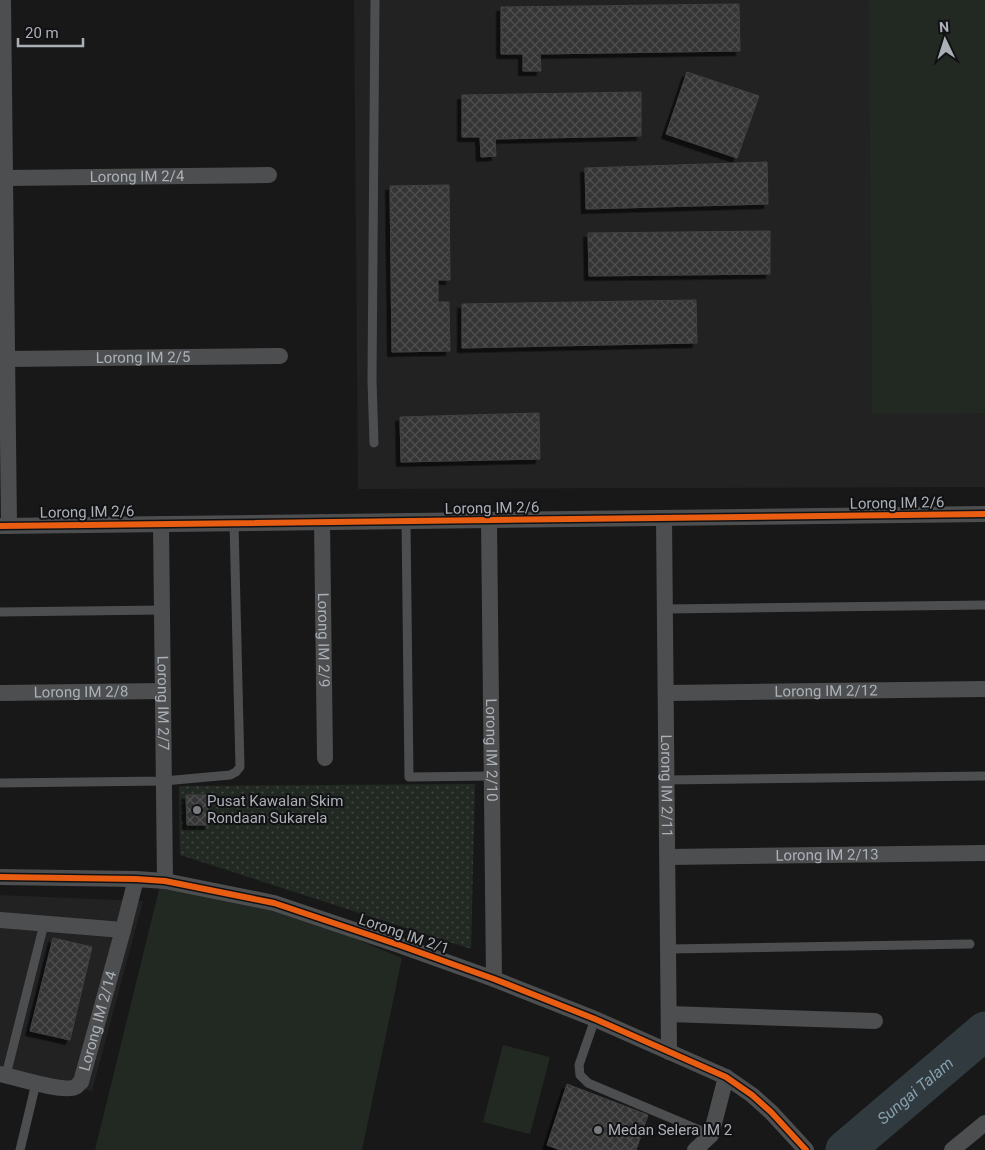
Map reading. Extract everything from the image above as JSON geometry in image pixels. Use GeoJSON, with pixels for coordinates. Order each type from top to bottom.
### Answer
{"type":"FeatureCollection","features":[{"type":"Feature","properties":{"kind":"street"},"geometry":{"type":"LineString","coordinates":[[3,0],[7,359],[4,526]]}},
{"type":"Feature","properties":{"kind":"street","name":"Lorong IM 2/4"},"geometry":{"type":"LineString","coordinates":[[5,178],[270,175]]}},
{"type":"Feature","properties":{"kind":"street","name":"Lorong IM 2/5"},"geometry":{"type":"LineString","coordinates":[[7,359],[280,356]]}},
{"type":"Feature","properties":{"kind":"street","name":"Lorong IM 2/6"},"geometry":{"type":"LineString","coordinates":[[4,526],[985,514]]}},
{"type":"Feature","properties":{"kind":"street","name":"Lorong IM 2/11"},"geometry":{"type":"LineString","coordinates":[[664,518],[670,1052]]}},
{"type":"Feature","properties":{"kind":"street","name":"Lorong IM 2/10"},"geometry":{"type":"LineString","coordinates":[[488,520],[494,979]]}},
{"type":"Feature","properties":{"kind":"street","name":"Lorong IM 2/9"},"geometry":{"type":"LineString","coordinates":[[322,522],[325,758]]}},
{"type":"Feature","properties":{"kind":"street","name":"Lorong IM 2/7"},"geometry":{"type":"LineString","coordinates":[[161,524],[165,881]]}},
{"type":"Feature","properties":{"kind":"street","name":"Lorong IM 2/12"},"geometry":{"type":"LineString","coordinates":[[666,693],[985,689]]}},
{"type":"Feature","properties":{"kind":"street","name":"Lorong IM 2/8"},"geometry":{"type":"LineString","coordinates":[[0,693],[163,691]]}},
{"type":"Feature","properties":{"kind":"street","name":"Lorong IM 2/13"},"geometry":{"type":"LineString","coordinates":[[668,856],[985,853]]}},
{"type":"Feature","properties":{"kind":"street","name":"Lorong IM 2/1"},"geometry":{"type":"LineString","coordinates":[[0,877],[165,881],[274,904],[399,944],[595,1019],[726,1077],[752,1095],[771,1112],[806,1150]]}},
{"type":"Feature","properties":{"kind":"street","name":"Lorong IM 2/14"},"geometry":{"type":"LineString","coordinates":[[3,1075],[66,1089],[75,1087],[81,1082],[136,879]]}},
{"type":"Feature","properties":{"kind":"street"},"geometry":{"type":"LineString","coordinates":[[0,920],[123,930]]}},
{"type":"Feature","properties":{"kind":"street"},"geometry":{"type":"LineString","coordinates":[[669,1014],[875,1021]]}},
{"type":"Feature","properties":{"kind":"street"},"geometry":{"type":"LineString","coordinates":[[695,1150],[711,1136],[726,1077]]}},
{"type":"Feature","properties":{"kind":"street"},"geometry":{"type":"LineString","coordinates":[[952,1150],[985,1123]]}},
{"type":"Feature","properties":{"kind":"lane"},"geometry":{"type":"LineString","coordinates":[[374,444],[372,380],[375,0]]}},
{"type":"Feature","properties":{"kind":"lane"},"geometry":{"type":"LineString","coordinates":[[406,521],[409,777],[491,776]]}},
{"type":"Feature","properties":{"kind":"lane"},"geometry":{"type":"LineString","coordinates":[[0,783],[164,781],[230,775],[236,772],[240,767],[234,523]]}},
{"type":"Feature","properties":{"kind":"lane"},"geometry":{"type":"LineString","coordinates":[[665,609],[985,605]]}},
{"type":"Feature","properties":{"kind":"lane"},"geometry":{"type":"LineString","coordinates":[[0,612],[162,610]]}},
{"type":"Feature","properties":{"kind":"lane"},"geometry":{"type":"LineString","coordinates":[[667,780],[985,776]]}},
{"type":"Feature","properties":{"kind":"lane"},"geometry":{"type":"LineString","coordinates":[[3,1075],[44,924]]}},
{"type":"Feature","properties":{"kind":"lane"},"geometry":{"type":"LineString","coordinates":[[668,949],[970,944]]}},
{"type":"Feature","properties":{"kind":"lane"},"geometry":{"type":"LineString","coordinates":[[595,1019],[579,1065],[580,1075],[588,1083],[711,1136]]}},
{"type":"Feature","properties":{"kind":"lane"},"geometry":{"type":"LineString","coordinates":[[20,1150],[36,1083]]}},
{"type":"Feature","properties":{"kind":"shaded area"},"geometry":{"type":"Polygon","coordinates":[[[354,0],[985,0],[985,487],[358,489],[354,0]]]}},
{"type":"Feature","properties":{"kind":"shaded area"},"geometry":{"type":"Polygon","coordinates":[[[869,0],[985,0],[985,413],[872,414],[869,0]]]}},
{"type":"Feature","properties":{"kind":"shaded area"},"geometry":{"type":"Polygon","coordinates":[[[475,784],[471,949],[180,855],[179,786],[475,784]]]}},
{"type":"Feature","properties":{"kind":"shaded area"},"geometry":{"type":"Polygon","coordinates":[[[162,877],[273,905],[402,958],[362,1150],[95,1150],[162,877]]]}},
{"type":"Feature","properties":{"kind":"shaded area"},"geometry":{"type":"Polygon","coordinates":[[[0,895],[143,901],[92,1091],[0,1070],[0,895]]]}},
{"type":"Feature","properties":{"kind":"shaded area"},"geometry":{"type":"Polygon","coordinates":[[[503,1045],[550,1057],[530,1134],[483,1122],[503,1045]]]}},
{"type":"Feature","properties":{"kind":"building"},"geometry":{"type":"Polygon","coordinates":[[[739,4],[740,51],[540,54],[541,71],[523,71],[523,54],[501,54],[501,7],[739,4]]]}},
{"type":"Feature","properties":{"kind":"building"},"geometry":{"type":"Polygon","coordinates":[[[687,72],[759,96],[737,158],[666,134],[687,72]]]}},
{"type":"Feature","properties":{"kind":"building"},"geometry":{"type":"Polygon","coordinates":[[[641,92],[641,136],[495,139],[496,156],[481,157],[480,137],[462,137],[462,95],[641,92]]]}},
{"type":"Feature","properties":{"kind":"building"},"geometry":{"type":"Polygon","coordinates":[[[767,162],[768,204],[586,209],[585,168],[767,162]]]}},
{"type":"Feature","properties":{"kind":"building"},"geometry":{"type":"Polygon","coordinates":[[[449,185],[450,280],[438,280],[438,302],[449,302],[450,351],[392,352],[390,186],[449,185]]]}},
{"type":"Feature","properties":{"kind":"building"},"geometry":{"type":"Polygon","coordinates":[[[770,231],[770,274],[589,276],[588,233],[770,231]]]}},
{"type":"Feature","properties":{"kind":"building"},"geometry":{"type":"Polygon","coordinates":[[[696,300],[697,343],[462,348],[462,304],[696,300]]]}},
{"type":"Feature","properties":{"kind":"building"},"geometry":{"type":"Polygon","coordinates":[[[539,413],[540,459],[401,462],[400,417],[539,413]]]}},
{"type":"Feature","properties":{"kind":"building","name":"Pusat Kawalan Skim Rondaan Sukarela"},"geometry":{"type":"Polygon","coordinates":[[[186,795],[206,795],[209,825],[187,825],[186,795]]]}},
{"type":"Feature","properties":{"kind":"building"},"geometry":{"type":"Polygon","coordinates":[[[53,938],[92,947],[70,1040],[30,1031],[53,938]]]}},
{"type":"Feature","properties":{"kind":"building","name":"Medan Selera IM 2"},"geometry":{"type":"Polygon","coordinates":[[[567,1084],[648,1115],[636,1150],[560,1150],[547,1145],[567,1084]]]}},
{"type":"Feature","properties":{"kind":"waterway","name":"Sungai Talam"},"geometry":{"type":"LineString","coordinates":[[845,1150],[985,1031]]}},
{"type":"Feature","properties":{"kind":"cycle path"},"geometry":{"type":"LineString","coordinates":[[0,526],[985,514]]}},
{"type":"Feature","properties":{"kind":"cycle path"},"geometry":{"type":"LineString","coordinates":[[0,877],[165,881],[274,903],[399,945],[494,979],[595,1019],[726,1077],[752,1095],[771,1112],[806,1150]]}},
{"type":"Feature","properties":{"kind":"place","name":"Pusat Kawalan Skim Rondaan Sukarela"},"geometry":{"type":"Point","coordinates":[197,810]}},
{"type":"Feature","properties":{"kind":"place","name":"Medan Selera IM 2"},"geometry":{"type":"Point","coordinates":[598,1130]}}]}
